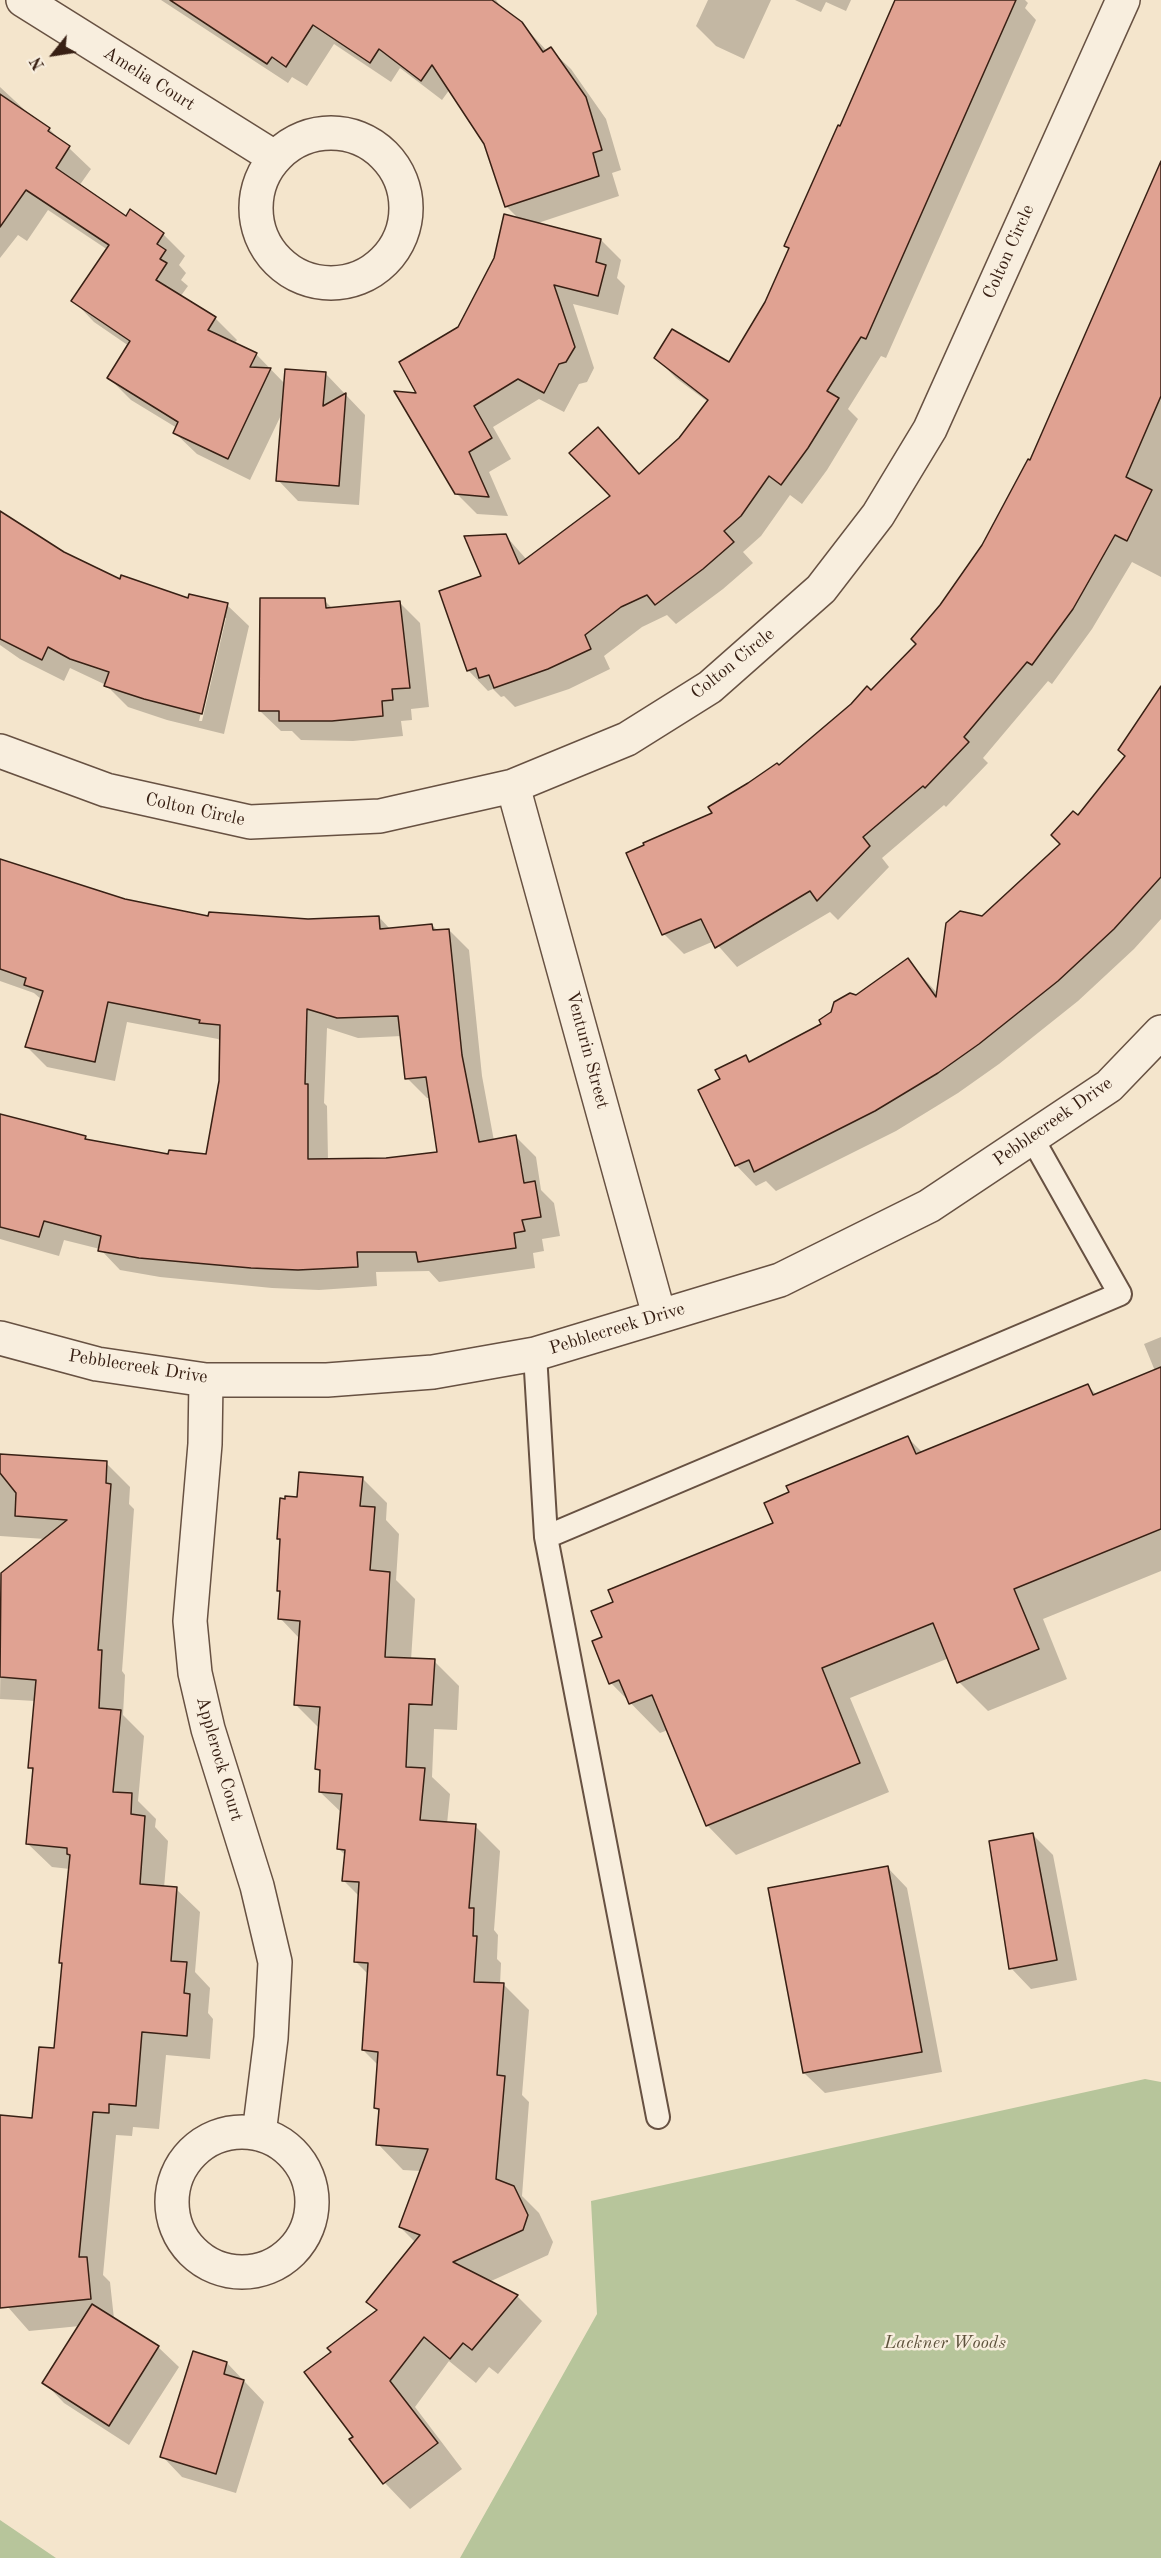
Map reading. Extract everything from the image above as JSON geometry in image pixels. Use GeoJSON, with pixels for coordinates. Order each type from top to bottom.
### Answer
{"type":"FeatureCollection","features":[{"type":"Feature","properties":{"kind":"street","name":"Amelia Court"},"geometry":{"type":"LineString","coordinates":[[23,0],[274,158]]}},
{"type":"Feature","properties":{"kind":"street","name":"Colton Circle"},"geometry":{"type":"LineString","coordinates":[[0,751],[106,790],[250,822],[380,816],[513,786],[627,739],[710,687],[821,590],[878,515],[930,429],[1123,0]]}},
{"type":"Feature","properties":{"kind":"street"},"geometry":{"type":"LineString","coordinates":[[320,133],[348,134],[372,144],[383,152],[399,173],[406,198],[406,221],[397,246],[374,271],[350,281],[324,283],[299,277],[272,254],[259,231],[255,206],[261,180],[274,158],[296,140],[320,133]]}},
{"type":"Feature","properties":{"kind":"street","name":"Venturin Street"},"geometry":{"type":"LineString","coordinates":[[513,786],[659,1315]]}},
{"type":"Feature","properties":{"kind":"street","name":"Pebblecreek Drive"},"geometry":{"type":"LineString","coordinates":[[0,1338],[97,1364],[206,1380],[327,1380],[433,1372],[535,1354],[780,1280],[929,1206],[1109,1086],[1161,1032]]}},
{"type":"Feature","properties":{"kind":"street","name":"Applerock Court"},"geometry":{"type":"LineString","coordinates":[[206,1380],[205,1444],[190,1621],[195,1673],[206,1718],[257,1886],[275,1962],[272,2038],[259,2134]]}},
{"type":"Feature","properties":{"kind":"street"},"geometry":{"type":"LineString","coordinates":[[236,2132],[259,2134],[281,2144],[298,2160],[309,2181],[312,2205],[308,2228],[295,2249],[277,2264],[254,2272],[230,2272],[208,2265],[190,2251],[178,2232],[172,2210],[173,2188],[180,2167],[195,2150],[214,2137],[236,2132]]}},
{"type":"Feature","properties":{"kind":"lane"},"geometry":{"type":"LineString","coordinates":[[546,1537],[1120,1294],[1032,1138]]}},
{"type":"Feature","properties":{"kind":"lane"},"geometry":{"type":"LineString","coordinates":[[535,1354],[546,1537],[658,2117]]}},
{"type":"Feature","properties":{"kind":"green space","name":"Lackner Woods"},"geometry":{"type":"Polygon","coordinates":[[[1145,2079],[1161,2082],[1161,2558],[460,2558],[597,2314],[591,2201],[1145,2079]]]}},
{"type":"Feature","properties":{"kind":"green space"},"geometry":{"type":"Polygon","coordinates":[[[0,2520],[56,2558],[0,2558],[0,2520]]]}},
{"type":"Feature","properties":{"kind":"building"},"geometry":{"type":"Polygon","coordinates":[[[170,0],[492,0],[522,22],[543,52],[551,47],[586,97],[602,150],[593,153],[599,176],[505,207],[484,144],[432,65],[421,81],[379,49],[370,63],[313,25],[286,67],[272,57],[267,64],[170,0]]]}},
{"type":"Feature","properties":{"kind":"building"},"geometry":{"type":"Polygon","coordinates":[[[895,0],[1016,0],[866,339],[861,337],[827,391],[839,398],[808,448],[781,485],[769,476],[741,516],[724,531],[734,542],[703,569],[655,605],[647,595],[621,607],[585,635],[591,649],[548,669],[494,688],[489,675],[479,678],[476,668],[467,671],[439,591],[481,576],[464,536],[506,534],[519,564],[610,496],[569,453],[598,427],[639,474],[679,438],[708,400],[654,358],[672,329],[729,362],[765,302],[789,248],[784,246],[895,0]]]}},
{"type":"Feature","properties":{"kind":"building"},"geometry":{"type":"Polygon","coordinates":[[[0,94],[50,128],[48,131],[70,146],[56,168],[126,216],[130,209],[164,233],[157,244],[166,250],[160,259],[167,263],[156,280],[216,317],[208,330],[257,353],[250,367],[271,368],[228,459],[173,433],[178,422],[107,378],[130,341],[71,301],[109,245],[26,190],[0,227],[0,94]]]}},
{"type":"Feature","properties":{"kind":"building"},"geometry":{"type":"Polygon","coordinates":[[[1161,161],[1161,396],[1126,477],[1152,490],[1127,541],[1115,535],[1073,609],[1032,665],[1027,662],[964,737],[969,742],[925,788],[923,786],[863,837],[870,846],[817,901],[810,891],[715,948],[701,919],[662,935],[626,853],[644,845],[643,843],[712,813],[708,807],[777,763],[779,765],[851,704],[867,686],[871,690],[916,644],[911,639],[940,605],[982,545],[1028,459],[1030,460],[1161,161]]]}},
{"type":"Feature","properties":{"kind":"building"},"geometry":{"type":"Polygon","coordinates":[[[504,214],[601,239],[596,262],[606,265],[598,296],[554,285],[575,347],[566,362],[559,364],[544,393],[518,379],[474,406],[492,438],[469,452],[489,497],[455,494],[394,391],[416,393],[399,362],[458,327],[494,258],[504,214]]]}},
{"type":"Feature","properties":{"kind":"building"},"geometry":{"type":"Polygon","coordinates":[[[285,369],[326,372],[323,406],[346,393],[339,486],[276,481],[285,369]]]}},
{"type":"Feature","properties":{"kind":"building"},"geometry":{"type":"Polygon","coordinates":[[[0,511],[64,552],[120,579],[121,575],[188,598],[189,594],[228,603],[202,714],[104,686],[109,672],[70,659],[48,647],[42,660],[0,639],[0,511]]]}},
{"type":"Feature","properties":{"kind":"building"},"geometry":{"type":"Polygon","coordinates":[[[260,598],[325,598],[326,608],[400,601],[410,688],[392,689],[393,700],[382,701],[383,716],[332,721],[279,721],[279,711],[259,711],[260,598]]]}},
{"type":"Feature","properties":{"kind":"building"},"geometry":{"type":"Polygon","coordinates":[[[1161,686],[1161,877],[1114,929],[1058,981],[979,1044],[938,1073],[875,1111],[754,1172],[749,1160],[735,1166],[698,1090],[720,1079],[715,1070],[746,1055],[749,1062],[821,1024],[819,1020],[831,1012],[834,1002],[850,993],[856,995],[908,958],[936,997],[946,923],[960,911],[982,916],[1060,844],[1051,835],[1073,811],[1078,815],[1125,756],[1118,750],[1161,686]]]}},
{"type":"Feature","properties":{"kind":"building"},"geometry":{"type":"Polygon","coordinates":[[[0,859],[125,899],[208,916],[209,912],[308,919],[379,916],[380,929],[432,924],[433,930],[449,929],[462,1055],[479,1142],[516,1135],[524,1183],[535,1181],[541,1217],[522,1220],[525,1231],[514,1233],[516,1248],[418,1262],[416,1252],[357,1252],[358,1267],[298,1270],[139,1258],[98,1251],[101,1236],[44,1221],[39,1237],[0,1227],[0,1114],[86,1136],[85,1139],[168,1154],[169,1150],[206,1154],[219,1081],[220,1025],[199,1023],[200,1020],[108,1002],[95,1062],[25,1047],[43,991],[24,985],[26,978],[0,969],[0,859]],[[307,1009],[305,1084],[308,1084],[308,1159],[386,1158],[437,1152],[426,1077],[405,1079],[398,1016],[337,1018],[307,1009]]]}},
{"type":"Feature","properties":{"kind":"building"},"geometry":{"type":"Polygon","coordinates":[[[1161,1367],[1161,1529],[1014,1589],[1039,1649],[957,1683],[933,1623],[822,1668],[860,1763],[706,1826],[652,1695],[629,1704],[619,1680],[609,1684],[592,1641],[602,1637],[591,1611],[613,1602],[608,1590],[773,1523],[764,1503],[789,1492],[786,1486],[908,1436],[916,1454],[1088,1384],[1093,1395],[1161,1367]]]}},
{"type":"Feature","properties":{"kind":"building"},"geometry":{"type":"Polygon","coordinates":[[[0,1454],[107,1461],[106,1483],[111,1484],[98,1650],[102,1650],[99,1708],[121,1710],[113,1792],[132,1793],[131,1814],[145,1816],[140,1884],[177,1887],[171,1961],[187,1962],[184,1993],[190,1994],[187,2036],[142,2032],[136,2106],[109,2104],[109,2113],[93,2112],[79,2257],[87,2257],[91,2299],[0,2308],[0,2115],[32,2118],[39,2047],[54,2048],[62,1963],[59,1963],[70,1855],[67,1854],[67,1848],[26,1844],[33,1768],[28,1768],[36,1680],[0,1677],[1,1573],[67,1520],[15,1516],[16,1493],[0,1473],[0,1454]]]}},
{"type":"Feature","properties":{"kind":"building"},"geometry":{"type":"Polygon","coordinates":[[[299,1472],[363,1477],[360,1506],[375,1507],[370,1570],[390,1572],[385,1657],[435,1659],[432,1705],[409,1704],[406,1767],[425,1768],[420,1820],[476,1824],[469,1908],[474,1908],[473,1936],[477,1936],[474,1982],[504,1983],[497,2075],[505,2076],[496,2179],[514,2186],[528,2215],[523,2230],[453,2262],[518,2295],[472,2350],[463,2343],[450,2359],[424,2337],[390,2381],[438,2443],[383,2484],[349,2439],[353,2437],[304,2372],[331,2352],[327,2348],[377,2310],[366,2302],[420,2235],[399,2227],[428,2149],[376,2145],[379,2109],[374,2108],[378,2052],[362,2050],[368,1963],[354,1962],[359,1882],[342,1881],[345,1850],[337,1849],[342,1794],[319,1792],[320,1770],[315,1769],[320,1707],[294,1705],[300,1621],[278,1619],[280,1539],[277,1539],[280,1498],[297,1497],[299,1472]]]}},
{"type":"Feature","properties":{"kind":"building"},"geometry":{"type":"Polygon","coordinates":[[[1033,1833],[1057,1960],[1009,1969],[989,1841],[1033,1833]]]}},
{"type":"Feature","properties":{"kind":"building"},"geometry":{"type":"Polygon","coordinates":[[[888,1866],[922,2052],[803,2073],[768,1888],[888,1866]]]}},
{"type":"Feature","properties":{"kind":"building"},"geometry":{"type":"Polygon","coordinates":[[[92,2304],[159,2346],[109,2426],[42,2383],[92,2304]]]}},
{"type":"Feature","properties":{"kind":"building"},"geometry":{"type":"Polygon","coordinates":[[[193,2351],[227,2362],[224,2374],[244,2380],[216,2474],[160,2457],[193,2351]]]}}]}
